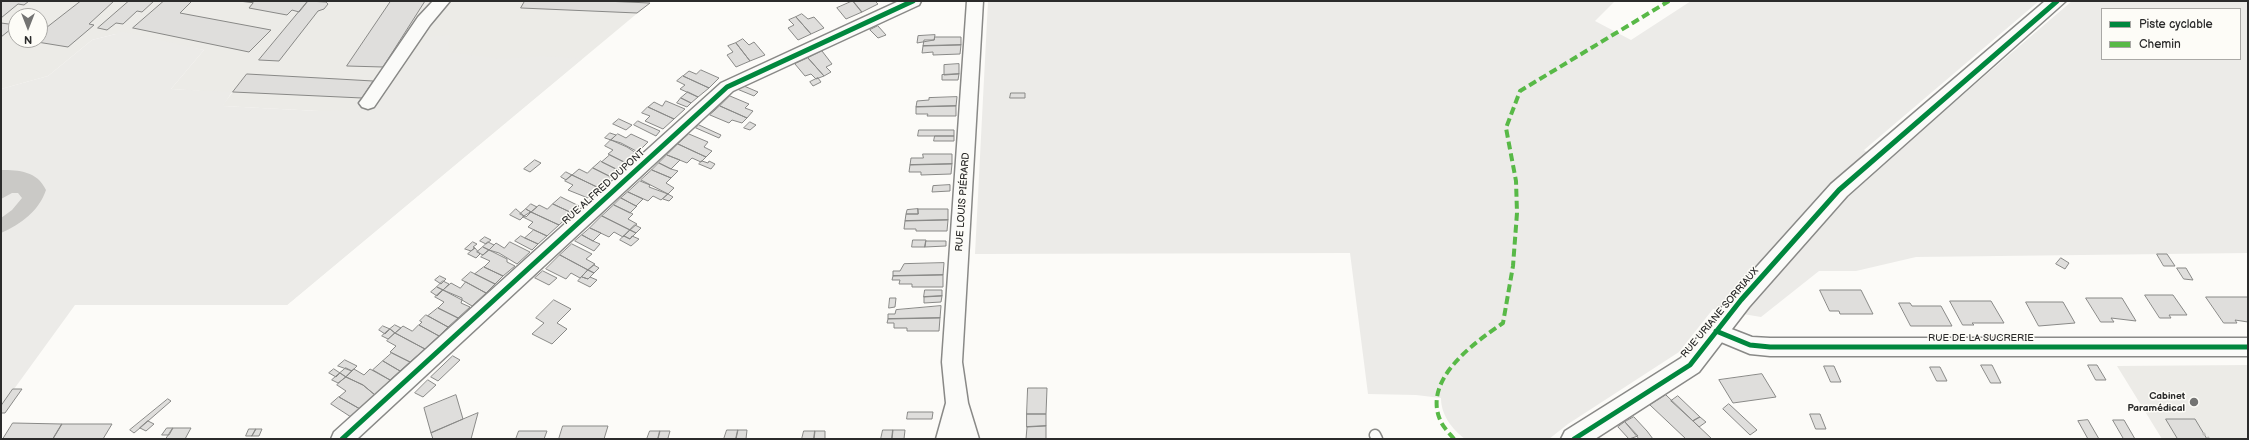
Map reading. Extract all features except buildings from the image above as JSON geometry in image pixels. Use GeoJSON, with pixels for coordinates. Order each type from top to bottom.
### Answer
{"type":"FeatureCollection","features":[{"type":"Feature","properties":{"kind":"street"},"geometry":{"type":"LineString","coordinates":[[368,103],[424,21],[442,1]]}},
{"type":"Feature","properties":{"kind":"street","name":"RUE ALFRED DUPONT"},"geometry":{"type":"LineString","coordinates":[[342,439],[727,87],[913,1]]}},
{"type":"Feature","properties":{"kind":"street","name":"RUE LOUIS PIÉRARD"},"geometry":{"type":"LineString","coordinates":[[968,439],[957,402],[952,362],[975,1]]}},
{"type":"Feature","properties":{"kind":"street","name":"RUE URIANE SORRIAUX"},"geometry":{"type":"LineString","coordinates":[[1574,439],[1690,365],[1716,331],[1839,190],[2057,1]]}},
{"type":"Feature","properties":{"kind":"street","name":"RUE DE LA SUCRERIE"},"geometry":{"type":"LineString","coordinates":[[1716,331],[1728,338],[1750,344],[1770,347],[2248,347]]}},
{"type":"Feature","properties":{"kind":"street","name":"RUE LOUIS PIÉRARD"},"geometry":{"type":"LineString","coordinates":[[947,439],[957,402]]}},
{"type":"Feature","properties":{"kind":"path"},"geometry":{"type":"LineString","coordinates":[[2203,433],[2205,433],[2209,439]]}},
{"type":"Feature","properties":{"kind":"shaded area"},"geometry":{"type":"Polygon","coordinates":[[[1,1],[652,1],[287,305],[318,111],[222,106],[232,93],[171,89],[204,50],[116,34],[92,40],[48,76],[1,89],[1,1]]]}},
{"type":"Feature","properties":{"kind":"shaded area"},"geometry":{"type":"Polygon","coordinates":[[[988,1],[1615,1],[1595,21],[1631,40],[1691,1],[2039,1],[1864,150],[1881,165],[2072,1],[2248,1],[2248,253],[1916,257],[1856,271],[1819,271],[1761,317],[1713,309],[1679,352],[1568,424],[1549,439],[1465,439],[1456,431],[1445,416],[1441,404],[1441,398],[1416,395],[1368,394],[1350,253],[975,254],[988,1]]]}},
{"type":"Feature","properties":{"kind":"shaded area"},"geometry":{"type":"Polygon","coordinates":[[[119,31],[204,50],[171,89],[232,92],[223,106],[319,111],[373,109],[427,37],[450,35],[448,52],[502,59],[545,56],[582,59],[287,305],[75,305],[1,407],[1,89],[48,76],[92,40],[116,34],[119,31]]]}},
{"type":"Feature","properties":{"kind":"shaded area"},"geometry":{"type":"Polygon","coordinates":[[[1,170],[21,171],[33,175],[46,190],[39,204],[28,216],[1,233],[1,218],[12,210],[22,198],[18,193],[12,193],[1,199],[1,170]]]}},
{"type":"Feature","properties":{"kind":"shaded area","name":"Cabinet Paramédical"},"geometry":{"type":"Polygon","coordinates":[[[2248,365],[2248,439],[2162,439],[2117,366],[2248,365]]]}},
{"type":"Feature","properties":{"kind":"marked path"},"geometry":{"type":"LineString","coordinates":[[1454,439],[1441,422],[1436,406],[1439,389],[1447,374],[1459,359],[1473,345],[1503,323],[1513,266],[1517,213],[1516,181],[1506,128],[1520,91],[1669,1]]}},
{"type":"Feature","properties":{"kind":"cycle path"},"geometry":{"type":"LineString","coordinates":[[342,439],[727,87],[913,1]]}},
{"type":"Feature","properties":{"kind":"cycle path"},"geometry":{"type":"LineString","coordinates":[[1574,439],[1690,365],[1741,300],[1839,190],[2057,1]]}},
{"type":"Feature","properties":{"kind":"cycle path"},"geometry":{"type":"LineString","coordinates":[[1716,331],[1750,345],[1770,347],[2248,347]]}},
{"type":"Feature","properties":{"kind":"place","name":"Cabinet Paramédical"},"geometry":{"type":"Point","coordinates":[2194,402]}}]}
